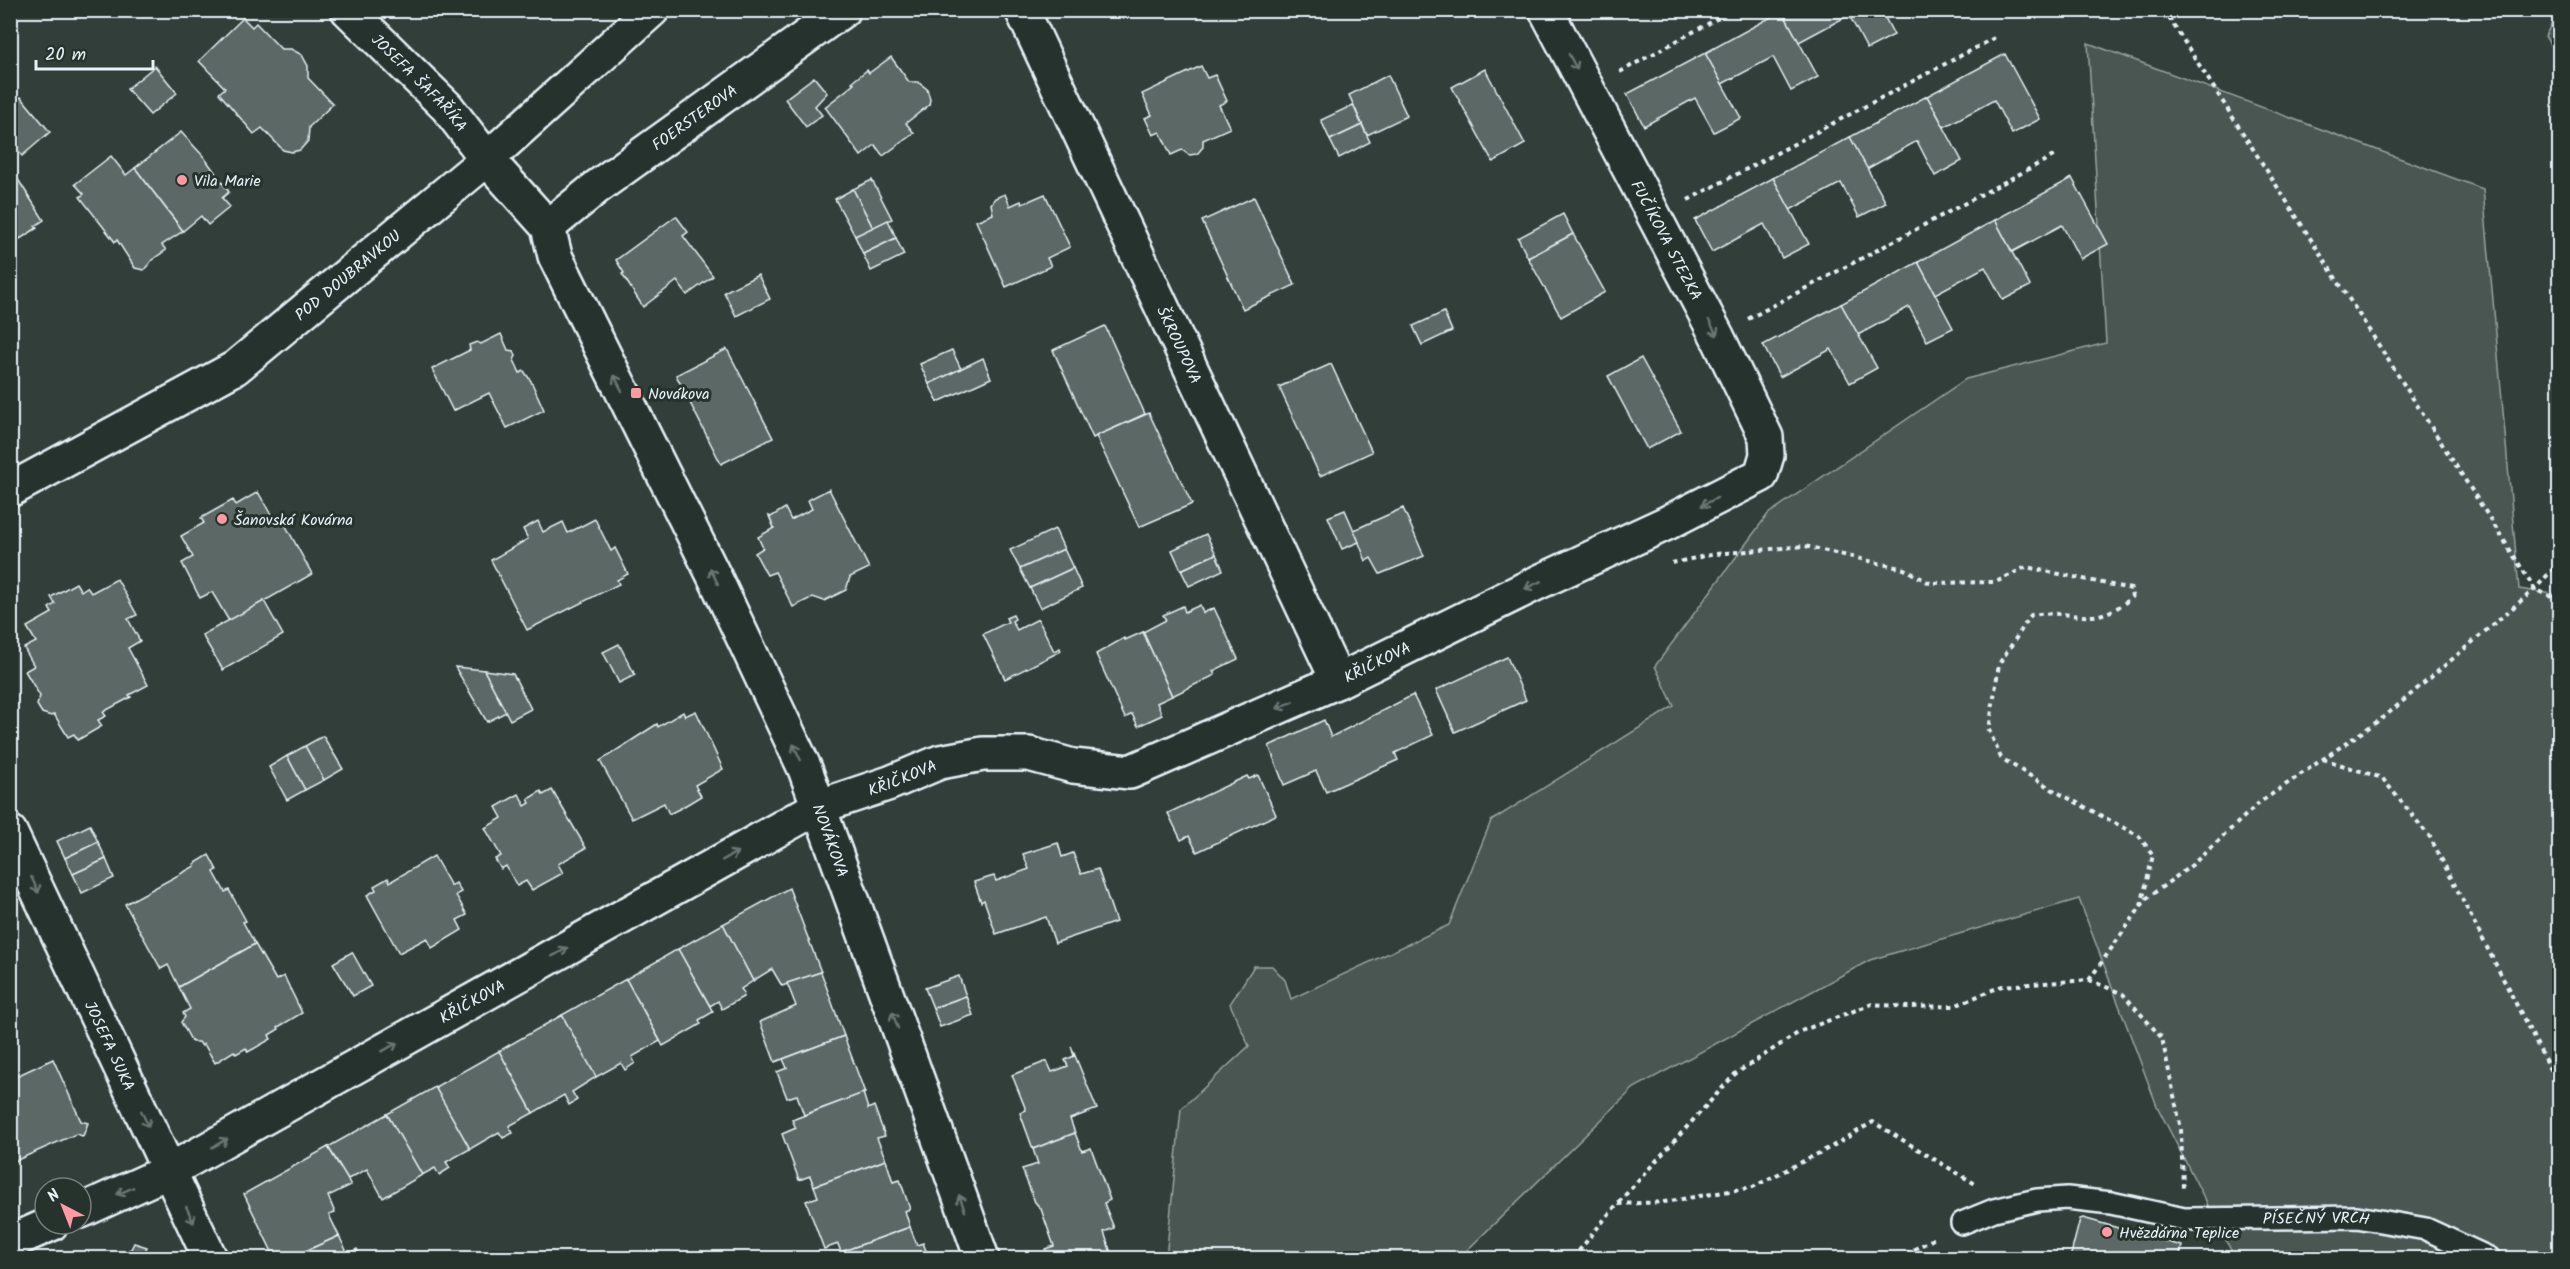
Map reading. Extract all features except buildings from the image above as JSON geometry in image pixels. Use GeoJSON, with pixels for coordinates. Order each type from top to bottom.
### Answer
{"type":"FeatureCollection","features":[{"type":"Feature","properties":{"kind":"street","name":"JOSEFA ŠAFAŘÍKA"},"geometry":{"type":"LineString","coordinates":[[348,10],[447,107],[487,159]]}},
{"type":"Feature","properties":{"kind":"street","name":"POD DOUBRAVKOU"},"geometry":{"type":"LineString","coordinates":[[10,490],[235,368],[487,159],[652,10]]}},
{"type":"Feature","properties":{"kind":"street","name":"FOERSTEROVA"},"geometry":{"type":"LineString","coordinates":[[548,227],[597,187],[843,10]]}},
{"type":"Feature","properties":{"kind":"street","name":"ŠKROUPOVA"},"geometry":{"type":"LineString","coordinates":[[1022,10],[1338,681]]}},
{"type":"Feature","properties":{"kind":"street","name":"FUČÍKOVA STEZKA"},"geometry":{"type":"LineString","coordinates":[[1546,10],[1717,336],[1766,437],[1767,455],[1761,475]]}},
{"type":"Feature","properties":{"kind":"street","name":"NOVÁKOVA"},"geometry":{"type":"LineString","coordinates":[[487,159],[548,227],[555,256],[727,603],[805,769],[982,1258]]}},
{"type":"Feature","properties":{"kind":"street","name":"KŘIČKOVA"},"geometry":{"type":"LineString","coordinates":[[93,1205],[169,1171],[818,807],[890,783],[940,762],[983,754],[1029,754],[1073,766],[1130,772],[1338,681],[1667,523],[1761,475]]}},
{"type":"Feature","properties":{"kind":"street","name":"JOSEFA SUKA"},"geometry":{"type":"LineString","coordinates":[[10,832],[210,1258]]}},
{"type":"Feature","properties":{"kind":"street"},"geometry":{"type":"LineString","coordinates":[[10,1242],[33,1232]]}},
{"type":"Feature","properties":{"kind":"lane","name":"PÍSEČNÝ VRCH"},"geometry":{"type":"LineString","coordinates":[[1962,1223],[1994,1210],[2037,1200],[2067,1197],[2111,1203],[2184,1219],[2357,1217],[2426,1229],[2489,1258]]}},
{"type":"Feature","properties":{"kind":"path"},"geometry":{"type":"LineString","coordinates":[[1588,89],[1732,10]]}},
{"type":"Feature","properties":{"kind":"path"},"geometry":{"type":"LineString","coordinates":[[2164,10],[2535,590],[2559,601]]}},
{"type":"Feature","properties":{"kind":"path"},"geometry":{"type":"LineString","coordinates":[[1655,217],[1998,36]]}},
{"type":"Feature","properties":{"kind":"path"},"geometry":{"type":"LineString","coordinates":[[1717,336],[2057,154]]}},
{"type":"Feature","properties":{"kind":"path"},"geometry":{"type":"LineString","coordinates":[[1662,565],[1715,554],[1805,546],[1904,569],[1930,583],[1996,582],[2026,567],[2131,589],[2132,597],[2115,611],[2089,618],[2053,612],[2031,615],[1999,664],[1989,730],[2001,758],[2055,791],[2139,836],[2153,855],[2141,906]]}},
{"type":"Feature","properties":{"kind":"path"},"geometry":{"type":"LineString","coordinates":[[2089,980],[2147,898],[2192,865],[2259,803],[2384,717],[2535,590],[2559,561]]}},
{"type":"Feature","properties":{"kind":"path"},"geometry":{"type":"LineString","coordinates":[[2322,759],[2382,778],[2430,837],[2559,1089]]}},
{"type":"Feature","properties":{"kind":"path"},"geometry":{"type":"LineString","coordinates":[[1573,1258],[1617,1204],[1735,1074],[1801,1031],[1872,1004],[1908,1007],[1954,1006],[2002,986],[2089,980],[2123,994],[2162,1038],[2181,1129],[2184,1219]]}},
{"type":"Feature","properties":{"kind":"path"},"geometry":{"type":"LineString","coordinates":[[1617,1204],[1664,1202],[1753,1187],[1831,1147],[1873,1122],[1984,1189],[1994,1210]]}},
{"type":"Feature","properties":{"kind":"path"},"geometry":{"type":"LineString","coordinates":[[1898,1258],[1962,1223]]}},
{"type":"Feature","properties":{"kind":"shaded area"},"geometry":{"type":"Polygon","coordinates":[[[2559,11],[2559,60],[2545,36],[2559,11]]]}},
{"type":"Feature","properties":{"kind":"shaded area"},"geometry":{"type":"Polygon","coordinates":[[[2088,43],[2483,189],[2519,589],[2559,595],[2560,1116],[2556,1118],[2560,1124],[2559,1258],[2235,1258],[2157,1106],[2079,899],[1870,960],[1634,1088],[1459,1258],[1166,1258],[1181,1109],[1249,1046],[1230,1004],[1254,966],[1272,966],[1285,980],[1291,999],[1449,925],[1491,821],[1674,706],[1655,666],[1768,514],[1966,379],[2106,343],[2088,43]]]}},
{"type":"Feature","properties":{"kind":"place","name":"Vila Marie"},"geometry":{"type":"Point","coordinates":[182,180]}},
{"type":"Feature","properties":{"kind":"place","name":"Novákova"},"geometry":{"type":"Point","coordinates":[636,393]}},
{"type":"Feature","properties":{"kind":"place","name":"Šanovská Kovárna"},"geometry":{"type":"Point","coordinates":[222,519]}},
{"type":"Feature","properties":{"kind":"place","name":"Hvězdárna Teplice"},"geometry":{"type":"Point","coordinates":[2107,1232]}}]}
